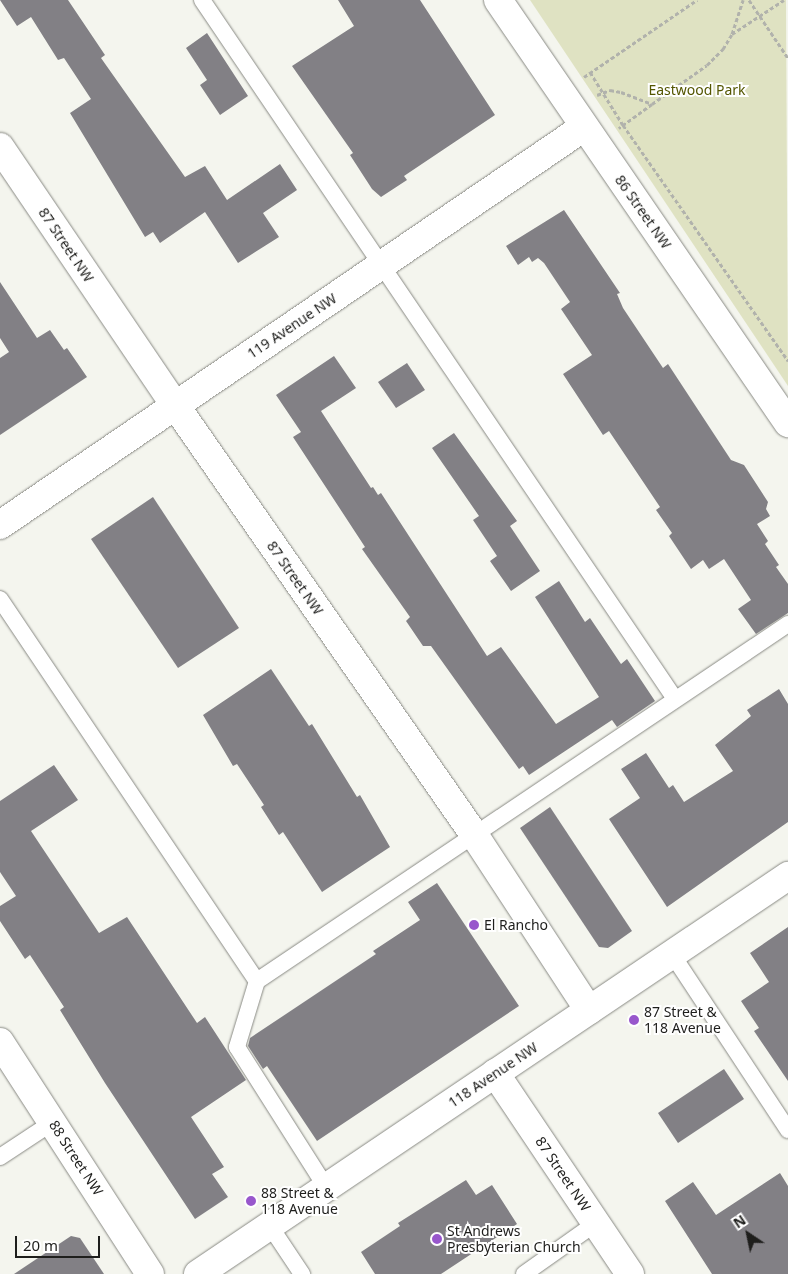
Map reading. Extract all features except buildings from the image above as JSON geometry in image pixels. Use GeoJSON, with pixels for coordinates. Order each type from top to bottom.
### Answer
{"type":"FeatureCollection","features":[{"type":"Feature","properties":{"kind":"street","name":"86 Street NW"},"geometry":{"type":"LineString","coordinates":[[498,0],[788,423]]}},
{"type":"Feature","properties":{"kind":"street","name":"119 Avenue NW"},"geometry":{"type":"LineString","coordinates":[[0,525],[584,127]]}},
{"type":"Feature","properties":{"kind":"street","name":"87 Street NW"},"geometry":{"type":"LineString","coordinates":[[0,147],[175,405],[473,834],[589,1010]]}},
{"type":"Feature","properties":{"kind":"street","name":"118 Avenue NW"},"geometry":{"type":"LineString","coordinates":[[198,1274],[788,876]]}},
{"type":"Feature","properties":{"kind":"street","name":"88 Street NW"},"geometry":{"type":"LineString","coordinates":[[0,1042],[150,1274]]}},
{"type":"Feature","properties":{"kind":"street","name":"87 Street NW"},"geometry":{"type":"LineString","coordinates":[[495,1074],[630,1274]]}},
{"type":"Feature","properties":{"kind":"lane"},"geometry":{"type":"LineString","coordinates":[[202,0],[675,699]]}},
{"type":"Feature","properties":{"kind":"lane"},"geometry":{"type":"LineString","coordinates":[[0,599],[257,981]]}},
{"type":"Feature","properties":{"kind":"lane"},"geometry":{"type":"LineString","coordinates":[[326,1188],[237,1047],[257,981],[788,624]]}},
{"type":"Feature","properties":{"kind":"lane"},"geometry":{"type":"LineString","coordinates":[[672,954],[788,1130]]}},
{"type":"Feature","properties":{"kind":"lane"},"geometry":{"type":"LineString","coordinates":[[0,1157],[53,1122]]}},
{"type":"Feature","properties":{"kind":"lane"},"geometry":{"type":"LineString","coordinates":[[524,1274],[596,1223]]}},
{"type":"Feature","properties":{"kind":"lane"},"geometry":{"type":"LineString","coordinates":[[270,1226],[302,1274]]}},
{"type":"Feature","properties":{"kind":"path"},"geometry":{"type":"LineString","coordinates":[[561,93],[697,0]]}},
{"type":"Feature","properties":{"kind":"path"},"geometry":{"type":"LineString","coordinates":[[732,34],[743,0]]}},
{"type":"Feature","properties":{"kind":"path"},"geometry":{"type":"LineString","coordinates":[[749,0],[788,58]]}},
{"type":"Feature","properties":{"kind":"path"},"geometry":{"type":"LineString","coordinates":[[652,104],[707,65],[732,34],[758,14],[784,0]]}},
{"type":"Feature","properties":{"kind":"path"},"geometry":{"type":"LineString","coordinates":[[590,72],[623,125],[788,361]]}},
{"type":"Feature","properties":{"kind":"green space","name":"Eastwood Park"},"geometry":{"type":"Polygon","coordinates":[[[530,0],[786,0],[788,386],[530,0]]]}},
{"type":"Feature","properties":{"kind":"place","name":"El Rancho"},"geometry":{"type":"Point","coordinates":[474,925]}},
{"type":"Feature","properties":{"kind":"place","name":"87 Street & 118 Avenue"},"geometry":{"type":"Point","coordinates":[634,1020]}},
{"type":"Feature","properties":{"kind":"place","name":"88 Street & 118 Avenue"},"geometry":{"type":"Point","coordinates":[251,1201]}},
{"type":"Feature","properties":{"kind":"place","name":"St Andrews Presbyterian Church"},"geometry":{"type":"Point","coordinates":[437,1239]}}]}
